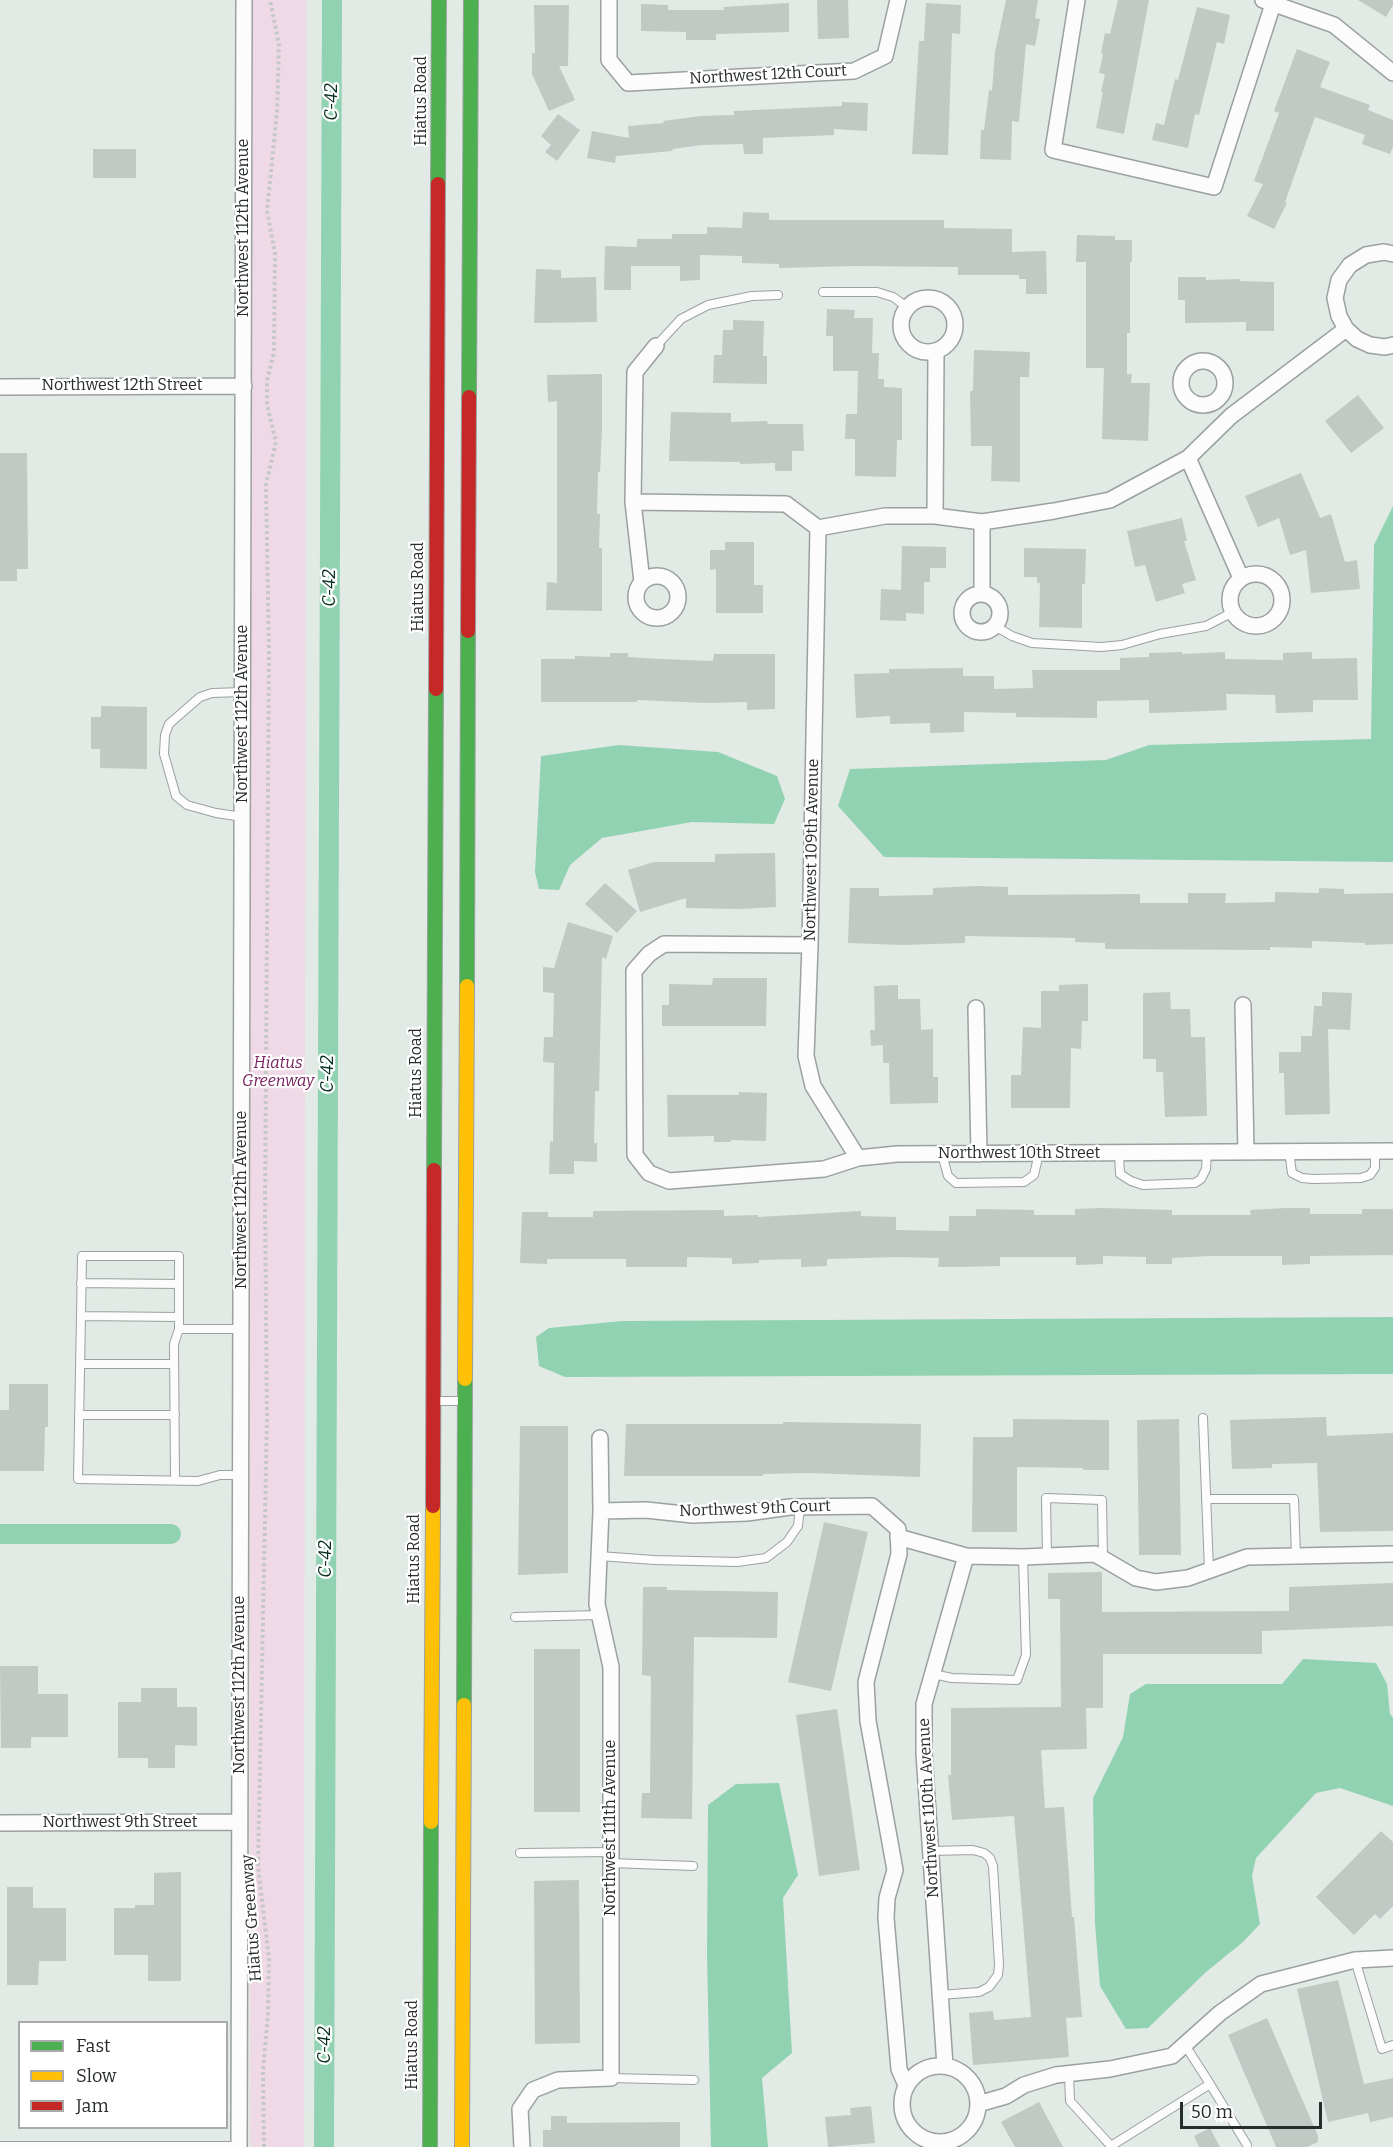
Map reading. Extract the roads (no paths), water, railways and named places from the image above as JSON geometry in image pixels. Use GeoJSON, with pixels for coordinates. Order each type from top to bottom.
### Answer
{"type":"FeatureCollection","features":[{"type":"Feature","properties":{"kind":"main road","name":"Hiatus Road"},"geometry":{"type":"LineString","coordinates":[[429,2147],[439,0]]}},
{"type":"Feature","properties":{"kind":"main road"},"geometry":{"type":"LineString","coordinates":[[462,2147],[471,0]]}},
{"type":"Feature","properties":{"kind":"street","name":"Northwest 112th Avenue"},"geometry":{"type":"LineString","coordinates":[[239,2147],[244,0]]}},
{"type":"Feature","properties":{"kind":"street","name":"Northwest 12th Court"},"geometry":{"type":"LineString","coordinates":[[609,0],[609,60],[627,83],[854,71],[885,56],[898,0]]}},
{"type":"Feature","properties":{"kind":"street"},"geometry":{"type":"LineString","coordinates":[[1077,0],[1053,150],[1214,187],[1268,2],[1334,25],[1393,73]]}},
{"type":"Feature","properties":{"kind":"street"},"geometry":{"type":"LineString","coordinates":[[1393,254],[1384,252],[1366,255],[1350,265],[1339,280],[1335,298],[1338,316],[1346,329],[1357,339],[1370,345],[1385,347],[1393,345]]}},
{"type":"Feature","properties":{"kind":"street"},"geometry":{"type":"LineString","coordinates":[[923,298],[942,301],[954,314],[956,324],[951,341],[936,351],[918,351],[910,346],[904,339],[900,323],[907,307],[923,298]]}},
{"type":"Feature","properties":{"kind":"street"},"geometry":{"type":"LineString","coordinates":[[633,502],[786,504],[818,528],[885,516],[935,516],[982,522],[1110,500],[1188,459],[1231,416],[1346,329]]}},
{"type":"Feature","properties":{"kind":"street"},"geometry":{"type":"LineString","coordinates":[[642,582],[633,502],[635,372],[656,346]]}},
{"type":"Feature","properties":{"kind":"street"},"geometry":{"type":"LineString","coordinates":[[935,516],[936,351]]}},
{"type":"Feature","properties":{"kind":"street","name":"Northwest 12th Street"},"geometry":{"type":"LineString","coordinates":[[0,387],[244,386]]}},
{"type":"Feature","properties":{"kind":"street"},"geometry":{"type":"LineString","coordinates":[[1217,400],[1231,416]]}},
{"type":"Feature","properties":{"kind":"street"},"geometry":{"type":"LineString","coordinates":[[1188,459],[1241,578]]}},
{"type":"Feature","properties":{"kind":"street"},"geometry":{"type":"LineString","coordinates":[[982,522],[982,593]]}},
{"type":"Feature","properties":{"kind":"street","name":"Northwest 109th Avenue"},"geometry":{"type":"LineString","coordinates":[[818,528],[806,1056],[813,1086],[858,1158]]}},
{"type":"Feature","properties":{"kind":"street"},"geometry":{"type":"LineString","coordinates":[[1253,574],[1266,576],[1276,583],[1281,594],[1281,606],[1275,617],[1265,624],[1252,626],[1241,621],[1233,612],[1230,599],[1233,587],[1241,578],[1253,574]]}},
{"type":"Feature","properties":{"kind":"street"},"geometry":{"type":"LineString","coordinates":[[982,593],[990,595],[999,603],[1001,615],[995,626],[983,632],[970,629],[962,618],[963,604],[967,599],[972,595],[982,593]]}},
{"type":"Feature","properties":{"kind":"street","name":"Northwest 10th Street"},"geometry":{"type":"LineString","coordinates":[[810,945],[664,944],[649,954],[634,971],[635,1155],[649,1173],[669,1181],[824,1169],[858,1158],[897,1154],[1393,1151]]}},
{"type":"Feature","properties":{"kind":"street"},"geometry":{"type":"LineString","coordinates":[[1243,1005],[1246,1152]]}},
{"type":"Feature","properties":{"kind":"street"},"geometry":{"type":"LineString","coordinates":[[976,1008],[979,1154]]}},
{"type":"Feature","properties":{"kind":"street","name":"Northwest 111th Avenue"},"geometry":{"type":"LineString","coordinates":[[600,1438],[601,1511],[597,1604],[611,1667],[611,2078]]}},
{"type":"Feature","properties":{"kind":"street","name":"Northwest 9th Court"},"geometry":{"type":"LineString","coordinates":[[601,1511],[646,1510],[693,1515],[747,1513],[800,1507],[872,1506],[898,1529],[898,1537]]}},
{"type":"Feature","properties":{"kind":"street"},"geometry":{"type":"LineString","coordinates":[[906,2085],[899,2069],[886,1918],[887,1898],[895,1870],[868,1721],[866,1682],[899,1554],[898,1537],[966,1556],[1023,1557],[1095,1554],[1136,1578],[1156,1581],[1188,1578],[1246,1557],[1393,1554]]}},
{"type":"Feature","properties":{"kind":"street","name":"Northwest 110th Avenue"},"geometry":{"type":"LineString","coordinates":[[945,2066],[924,1753],[924,1704],[966,1556]]}},
{"type":"Feature","properties":{"kind":"street","name":"Northwest 9th Street"},"geometry":{"type":"LineString","coordinates":[[0,1823],[239,1822]]}},
{"type":"Feature","properties":{"kind":"street"},"geometry":{"type":"LineString","coordinates":[[978,2104],[1006,2096],[1037,2080],[1069,2073],[1110,2069],[1172,2056],[1220,2013],[1261,1984],[1355,1960],[1393,1958]]}},
{"type":"Feature","properties":{"kind":"street"},"geometry":{"type":"LineString","coordinates":[[934,2066],[945,2066],[954,2068],[969,2079],[977,2095],[977,2115],[972,2126],[954,2140],[930,2141],[919,2137],[904,2119],[901,2108],[902,2096],[906,2085],[914,2076],[934,2066]]}},
{"type":"Feature","properties":{"kind":"street"},"geometry":{"type":"LineString","coordinates":[[522,2147],[520,2109],[533,2091],[558,2080],[611,2078]]}},
{"type":"Feature","properties":{"kind":"street"},"geometry":{"type":"LineString","coordinates":[[911,2129],[912,2147]]}},
{"type":"Feature","properties":{"kind":"lane"},"geometry":{"type":"LineString","coordinates":[[823,292],[877,292],[893,297],[907,307]]}},
{"type":"Feature","properties":{"kind":"lane"},"geometry":{"type":"LineString","coordinates":[[656,346],[691,312],[708,305],[752,296],[778,295]]}},
{"type":"Feature","properties":{"kind":"lane"},"geometry":{"type":"LineString","coordinates":[[995,626],[1032,644],[1101,647],[1122,645],[1160,634],[1206,626],[1233,612]]}},
{"type":"Feature","properties":{"kind":"lane"},"geometry":{"type":"LineString","coordinates":[[243,692],[212,693],[200,697],[169,724],[165,735],[164,754],[176,796],[187,805],[243,817]]}},
{"type":"Feature","properties":{"kind":"lane"},"geometry":{"type":"LineString","coordinates":[[1289,1152],[1292,1173],[1302,1178],[1313,1179],[1361,1178],[1370,1175],[1375,1168],[1375,1151]]}},
{"type":"Feature","properties":{"kind":"lane"},"geometry":{"type":"LineString","coordinates":[[1119,1153],[1120,1174],[1143,1185],[1195,1183],[1201,1179],[1206,1169],[1207,1152]]}},
{"type":"Feature","properties":{"kind":"lane"},"geometry":{"type":"LineString","coordinates":[[942,1154],[948,1176],[956,1183],[1024,1182],[1034,1175],[1039,1153]]}},
{"type":"Feature","properties":{"kind":"lane"},"geometry":{"type":"LineString","coordinates":[[176,1480],[174,1344],[179,1329],[179,1256],[82,1256],[78,1479],[176,1480],[198,1480],[220,1475],[241,1475]]}},
{"type":"Feature","properties":{"kind":"lane"},"geometry":{"type":"LineString","coordinates":[[81,1283],[179,1284]]}},
{"type":"Feature","properties":{"kind":"lane"},"geometry":{"type":"LineString","coordinates":[[81,1316],[179,1317]]}},
{"type":"Feature","properties":{"kind":"lane"},"geometry":{"type":"LineString","coordinates":[[179,1329],[242,1329]]}},
{"type":"Feature","properties":{"kind":"lane"},"geometry":{"type":"LineString","coordinates":[[80,1364],[174,1364]]}},
{"type":"Feature","properties":{"kind":"lane"},"geometry":{"type":"LineString","coordinates":[[432,1401],[465,1401]]}},
{"type":"Feature","properties":{"kind":"lane"},"geometry":{"type":"LineString","coordinates":[[79,1415],[175,1415]]}},
{"type":"Feature","properties":{"kind":"lane"},"geometry":{"type":"LineString","coordinates":[[1203,1418],[1209,1570]]}},
{"type":"Feature","properties":{"kind":"lane"},"geometry":{"type":"LineString","coordinates":[[1047,1556],[1046,1498],[1102,1500],[1103,1558]]}},
{"type":"Feature","properties":{"kind":"lane"},"geometry":{"type":"LineString","coordinates":[[1206,1499],[1294,1499],[1296,1556]]}},
{"type":"Feature","properties":{"kind":"lane"},"geometry":{"type":"LineString","coordinates":[[599,1556],[736,1562],[765,1558],[787,1542],[798,1526],[800,1507]]}},
{"type":"Feature","properties":{"kind":"lane"},"geometry":{"type":"LineString","coordinates":[[933,1674],[952,1678],[1017,1680],[1026,1655],[1023,1557]]}},
{"type":"Feature","properties":{"kind":"lane"},"geometry":{"type":"LineString","coordinates":[[515,1617],[600,1616]]}},
{"type":"Feature","properties":{"kind":"lane"},"geometry":{"type":"LineString","coordinates":[[931,1851],[973,1850],[984,1853],[990,1858],[993,1866],[998,1975],[989,1987],[979,1992],[940,1995]]}},
{"type":"Feature","properties":{"kind":"lane"},"geometry":{"type":"LineString","coordinates":[[520,1853],[611,1858],[693,1866]]}},
{"type":"Feature","properties":{"kind":"lane"},"geometry":{"type":"LineString","coordinates":[[1355,1960],[1382,2049],[1393,2045]]}},
{"type":"Feature","properties":{"kind":"lane"},"geometry":{"type":"LineString","coordinates":[[1185,2044],[1247,2145]]}},
{"type":"Feature","properties":{"kind":"lane"},"geometry":{"type":"LineString","coordinates":[[1069,2073],[1070,2101],[1111,2146],[1210,2084]]}},
{"type":"Feature","properties":{"kind":"lane"},"geometry":{"type":"LineString","coordinates":[[611,2078],[694,2080]]}},
{"type":"Feature","properties":{"kind":"lane"},"geometry":{"type":"LineString","coordinates":[[0,2146],[239,2147]]}},
{"type":"Feature","properties":{"kind":"waterway","name":"C-42"},"geometry":{"type":"LineString","coordinates":[[324,2147],[332,0]]}},
{"type":"Feature","properties":{"kind":"waterway"},"geometry":{"type":"LineString","coordinates":[[0,1534],[171,1534]]}},
{"type":"Feature","properties":{"kind":"park label","name":"Hiatus Greenway"},"geometry":{"type":"Point","coordinates":[278,1073]}}]}
